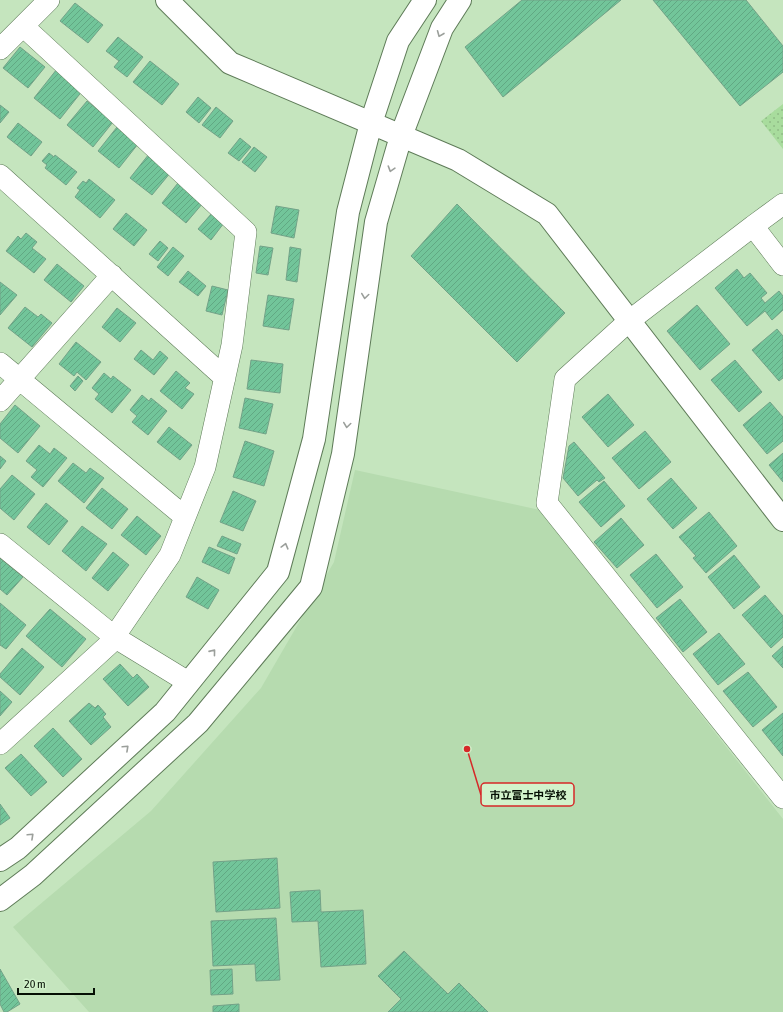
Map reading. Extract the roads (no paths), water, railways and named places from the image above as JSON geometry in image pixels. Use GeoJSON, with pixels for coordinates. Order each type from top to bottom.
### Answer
{"type":"FeatureCollection","features":[{"type":"Feature","properties":{"kind":"street"},"geometry":{"type":"LineString","coordinates":[[0,49],[49,0]]}},
{"type":"Feature","properties":{"kind":"street"},"geometry":{"type":"LineString","coordinates":[[167,0],[230,63],[458,160],[547,214],[783,520]]}},
{"type":"Feature","properties":{"kind":"street"},"geometry":{"type":"LineString","coordinates":[[0,860],[18,848],[165,712],[278,572],[314,439],[348,212],[371,123],[398,42],[425,0]]}},
{"type":"Feature","properties":{"kind":"street"},"geometry":{"type":"LineString","coordinates":[[0,900],[33,875],[198,723],[311,587],[343,454],[376,222],[401,136],[442,28],[460,0]]}},
{"type":"Feature","properties":{"kind":"street"},"geometry":{"type":"LineString","coordinates":[[0,744],[116,638],[116,634],[170,555],[205,467],[232,345],[246,232],[23,26]]}},
{"type":"Feature","properties":{"kind":"street"},"geometry":{"type":"LineString","coordinates":[[0,175],[225,378]]}},
{"type":"Feature","properties":{"kind":"street"},"geometry":{"type":"LineString","coordinates":[[783,204],[629,321],[565,380],[547,503],[783,798]]}},
{"type":"Feature","properties":{"kind":"street"},"geometry":{"type":"LineString","coordinates":[[753,226],[783,265]]}},
{"type":"Feature","properties":{"kind":"street"},"geometry":{"type":"LineString","coordinates":[[0,401],[112,275]]}},
{"type":"Feature","properties":{"kind":"street"},"geometry":{"type":"LineString","coordinates":[[0,363],[185,517]]}},
{"type":"Feature","properties":{"kind":"street"},"geometry":{"type":"LineString","coordinates":[[0,544],[116,638],[188,682]]}},
{"type":"Feature","properties":{"kind":"place","name":"市立富士中学校"},"geometry":{"type":"Point","coordinates":[467,749]}}]}
